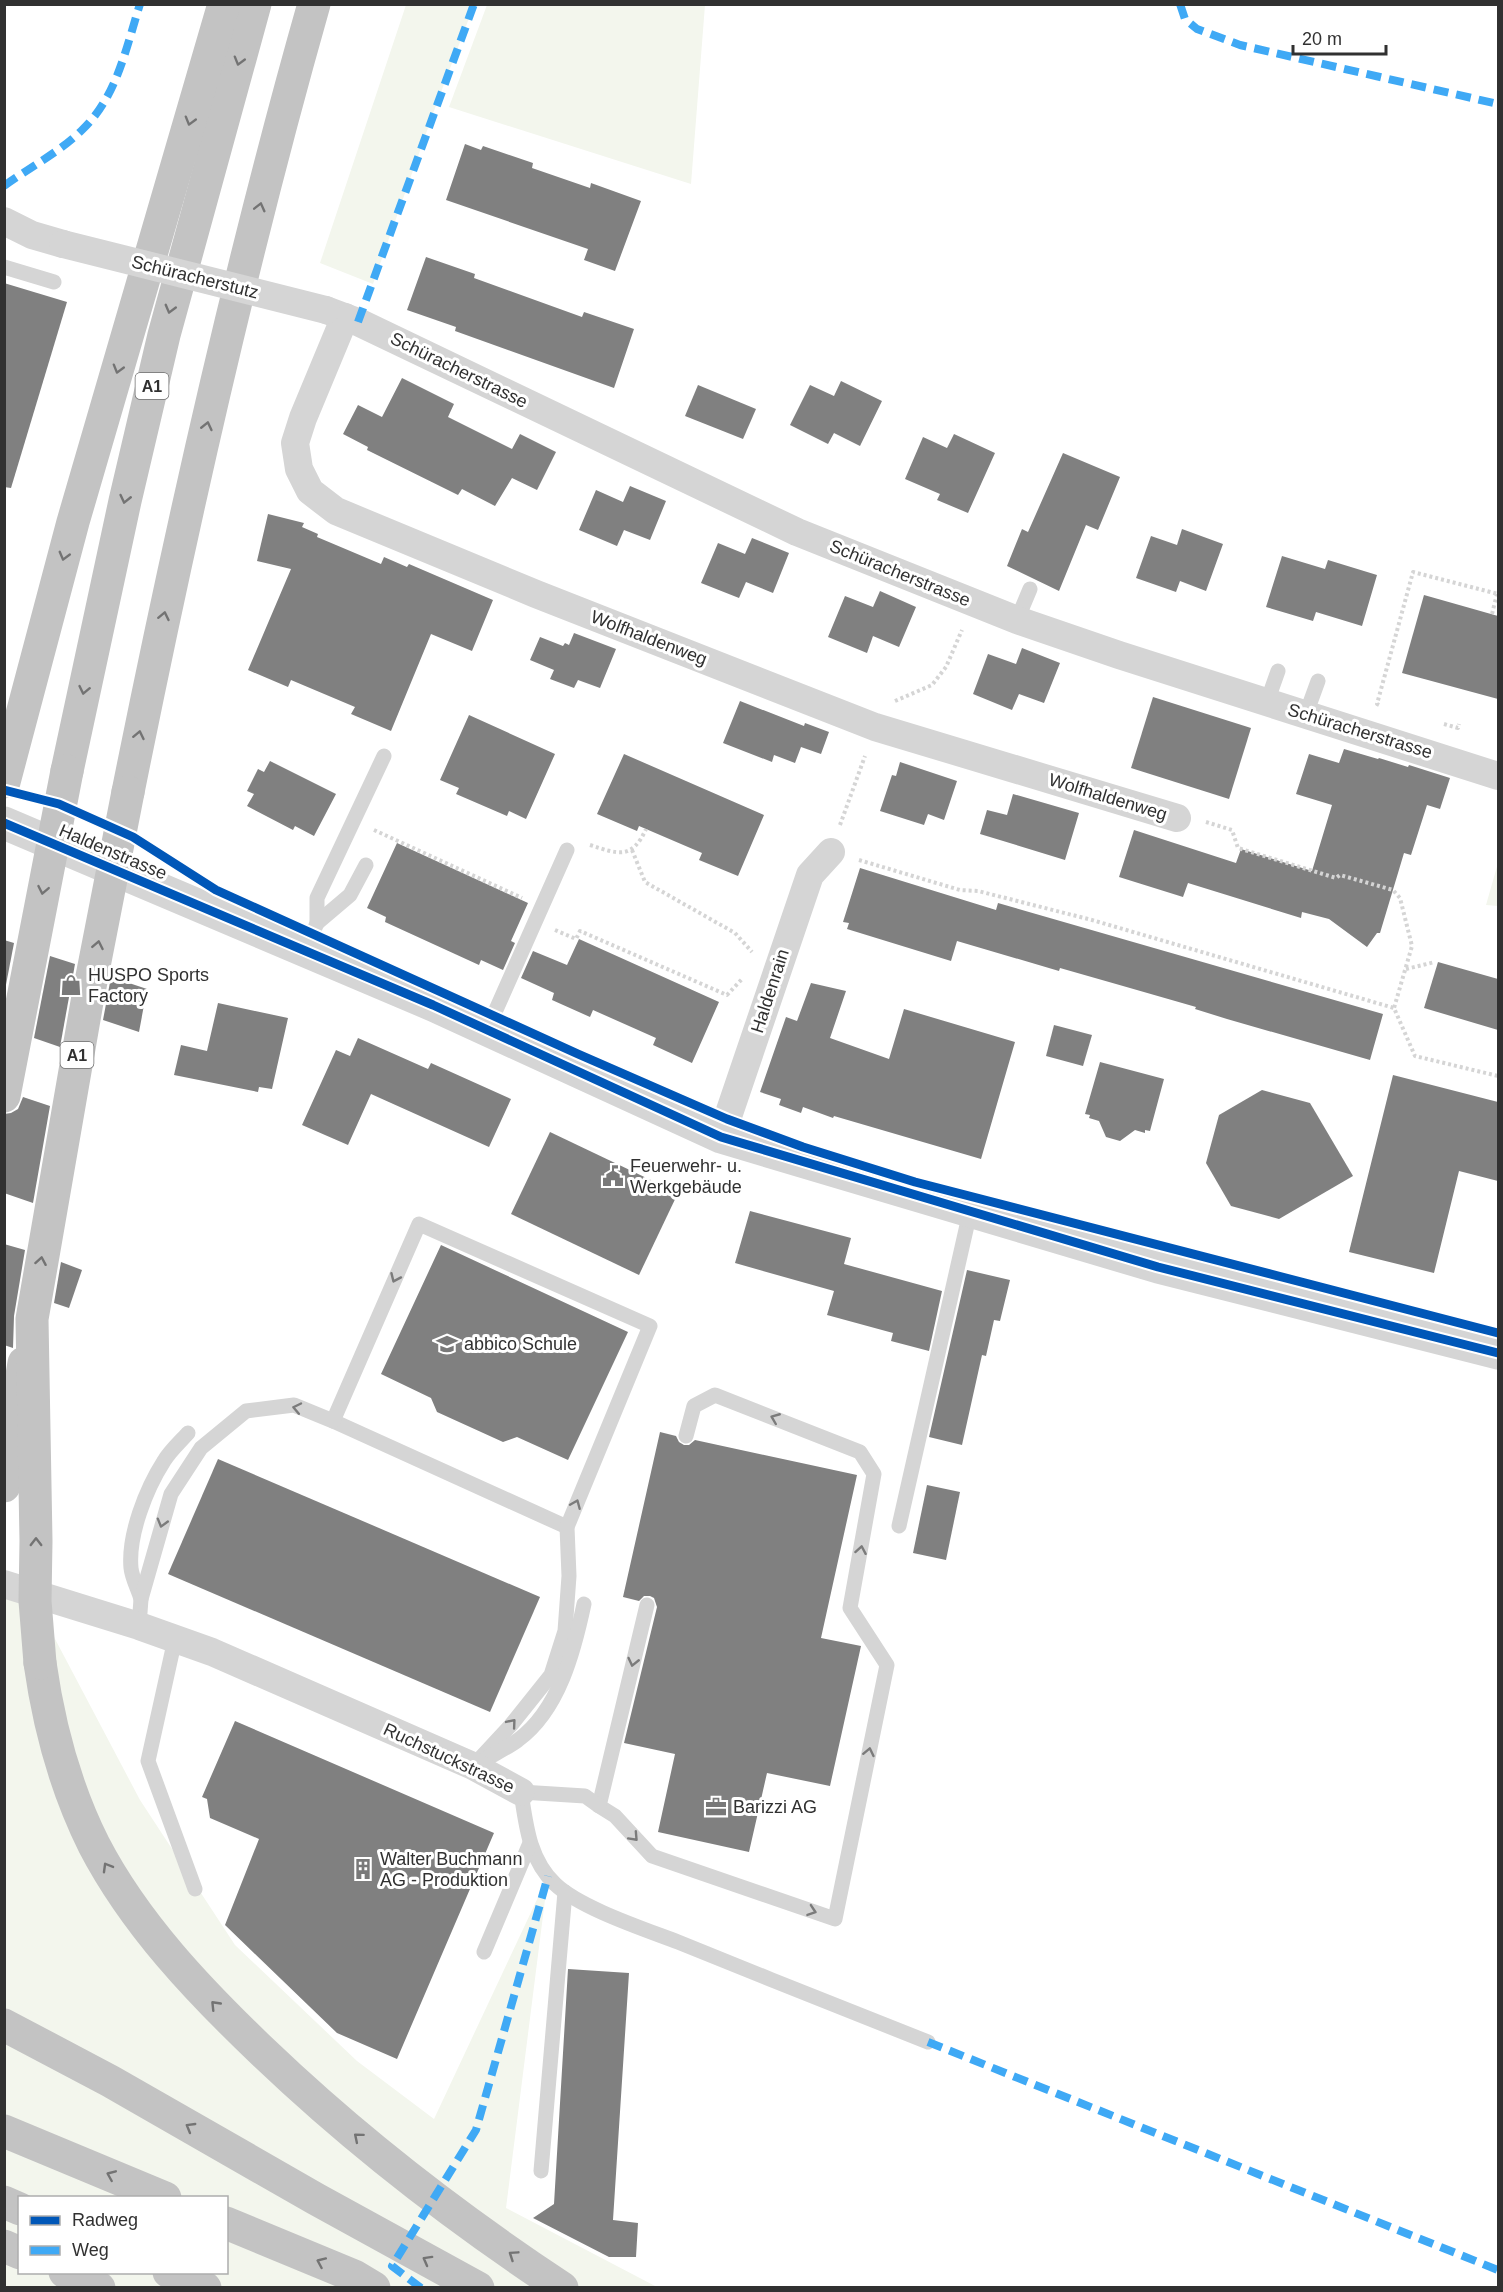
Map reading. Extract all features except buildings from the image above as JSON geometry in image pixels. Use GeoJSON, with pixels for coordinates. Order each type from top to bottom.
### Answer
{"type":"FeatureCollection","features":[{"type":"Feature","properties":{"kind":"highway"},"geometry":{"type":"LineString","coordinates":[[8,767],[73,522],[224,4]]}},
{"type":"Feature","properties":{"kind":"highway","name":"A1"},"geometry":{"type":"LineString","coordinates":[[4,1096],[67,771],[122,512],[161,346],[255,4]]}},
{"type":"Feature","properties":{"kind":"highway","name":"A1"},"geometry":{"type":"LineString","coordinates":[[4,1486],[87,1002],[128,792],[184,525],[227,339],[286,102],[314,4]]}},
{"type":"Feature","properties":{"kind":"highway"},"geometry":{"type":"LineString","coordinates":[[32,1319],[35,1601],[40,1663],[54,1742],[76,1807],[114,1880],[163,1947],[240,2031],[332,2115],[455,2213],[562,2288]]}},
{"type":"Feature","properties":{"kind":"highway"},"geometry":{"type":"LineString","coordinates":[[4,2025],[110,2081],[326,2205],[478,2288]]}},
{"type":"Feature","properties":{"kind":"highway"},"geometry":{"type":"LineString","coordinates":[[4,2131],[160,2196]]}},
{"type":"Feature","properties":{"kind":"highway"},"geometry":{"type":"LineString","coordinates":[[4,2202],[18,2208]]}},
{"type":"Feature","properties":{"kind":"highway"},"geometry":{"type":"LineString","coordinates":[[228,2224],[354,2277],[374,2288]]}},
{"type":"Feature","properties":{"kind":"highway"},"geometry":{"type":"LineString","coordinates":[[4,2246],[18,2252]]}},
{"type":"Feature","properties":{"kind":"highway"},"geometry":{"type":"LineString","coordinates":[[69,2274],[99,2288]]}},
{"type":"Feature","properties":{"kind":"highway"},"geometry":{"type":"LineString","coordinates":[[174,2274],[205,2288]]}},
{"type":"Feature","properties":{"kind":"street","name":"Schüracherstutz"},"geometry":{"type":"LineString","coordinates":[[4,221],[32,235],[63,244],[336,314]]}},
{"type":"Feature","properties":{"kind":"street","name":"Schüracherstrasse"},"geometry":{"type":"LineString","coordinates":[[336,314],[797,532],[1017,620],[1119,655],[1498,776]]}},
{"type":"Feature","properties":{"kind":"street","name":"Wolfhaldenweg"},"geometry":{"type":"LineString","coordinates":[[336,314],[295,443],[298,469],[310,491],[336,511],[536,594],[875,727],[1177,818]]}},
{"type":"Feature","properties":{"kind":"street","name":"Haldenstrasse"},"geometry":{"type":"LineString","coordinates":[[4,823],[311,937],[487,1030],[721,1137],[1158,1268],[1498,1353]]}},
{"type":"Feature","properties":{"kind":"street","name":"Haldenrain"},"geometry":{"type":"LineString","coordinates":[[721,1137],[810,875],[831,852]]}},
{"type":"Feature","properties":{"kind":"street","name":"Ruchstuckstrasse"},"geometry":{"type":"LineString","coordinates":[[4,1584],[140,1613],[175,1639],[212,1652],[473,1766],[521,1792]]}},
{"type":"Feature","properties":{"kind":"lane"},"geometry":{"type":"LineString","coordinates":[[4,267],[54,282]]}},
{"type":"Feature","properties":{"kind":"lane"},"geometry":{"type":"LineString","coordinates":[[1017,620],[1030,589]]}},
{"type":"Feature","properties":{"kind":"lane"},"geometry":{"type":"LineString","coordinates":[[1267,702],[1278,671]]}},
{"type":"Feature","properties":{"kind":"lane"},"geometry":{"type":"LineString","coordinates":[[1306,714],[1318,681]]}},
{"type":"Feature","properties":{"kind":"lane"},"geometry":{"type":"LineString","coordinates":[[311,937],[317,898],[384,756]]}},
{"type":"Feature","properties":{"kind":"lane"},"geometry":{"type":"LineString","coordinates":[[487,1030],[567,850]]}},
{"type":"Feature","properties":{"kind":"lane"},"geometry":{"type":"LineString","coordinates":[[311,937],[350,895],[366,865]]}},
{"type":"Feature","properties":{"kind":"lane"},"geometry":{"type":"LineString","coordinates":[[899,1526],[970,1212]]}},
{"type":"Feature","properties":{"kind":"lane"},"geometry":{"type":"LineString","coordinates":[[333,1421],[419,1224],[650,1326],[567,1527],[569,1576],[566,1631],[551,1675],[511,1725],[473,1766]]}},
{"type":"Feature","properties":{"kind":"lane"},"geometry":{"type":"LineString","coordinates":[[521,1792],[585,1796],[615,1816],[652,1856],[835,1919],[887,1665],[850,1608],[874,1474],[860,1452],[715,1395],[694,1406],[686,1436]]}},
{"type":"Feature","properties":{"kind":"lane"},"geometry":{"type":"LineString","coordinates":[[140,1613],[171,1494],[201,1448],[246,1411],[294,1405],[567,1527]]}},
{"type":"Feature","properties":{"kind":"lane"},"geometry":{"type":"LineString","coordinates":[[140,1613],[131,1569],[131,1552],[137,1521],[148,1491],[164,1460],[188,1433]]}},
{"type":"Feature","properties":{"kind":"lane"},"geometry":{"type":"LineString","coordinates":[[473,1766],[519,1740],[542,1715],[573,1655],[585,1604]]}},
{"type":"Feature","properties":{"kind":"lane"},"geometry":{"type":"LineString","coordinates":[[599,1806],[647,1605]]}},
{"type":"Feature","properties":{"kind":"lane"},"geometry":{"type":"LineString","coordinates":[[175,1639],[148,1761],[195,1889]]}},
{"type":"Feature","properties":{"kind":"lane","name":"Ruchstuckstrasse"},"geometry":{"type":"LineString","coordinates":[[521,1792],[530,1844],[548,1876],[565,1892],[660,1935],[928,2042]]}},
{"type":"Feature","properties":{"kind":"lane"},"geometry":{"type":"LineString","coordinates":[[484,1952],[530,1844]]}},
{"type":"Feature","properties":{"kind":"lane"},"geometry":{"type":"LineString","coordinates":[[541,2171],[565,1892]]}},
{"type":"Feature","properties":{"kind":"path"},"geometry":{"type":"LineString","coordinates":[[1379,696],[1413,572],[1498,594],[1492,614]]}},
{"type":"Feature","properties":{"kind":"path"},"geometry":{"type":"LineString","coordinates":[[354,821],[519,896]]}},
{"type":"Feature","properties":{"kind":"path"},"geometry":{"type":"LineString","coordinates":[[567,850],[583,843],[612,852],[632,850],[637,846],[646,829]]}},
{"type":"Feature","properties":{"kind":"path"},"geometry":{"type":"LineString","coordinates":[[1232,830],[1238,848],[1336,878],[1340,875],[1393,890],[1400,898],[1412,946],[1394,1008],[1415,1056],[1498,1076]]}},
{"type":"Feature","properties":{"kind":"path"},"geometry":{"type":"LineString","coordinates":[[632,850],[645,882],[735,933],[753,953],[780,961]]}},
{"type":"Feature","properties":{"kind":"path"},"geometry":{"type":"LineString","coordinates":[[831,852],[960,890],[978,891],[1092,920],[1394,1008]]}},
{"type":"Feature","properties":{"kind":"path"},"geometry":{"type":"LineString","coordinates":[[535,921],[576,939],[580,931],[727,995],[746,975]]}},
{"type":"Feature","properties":{"kind":"path"},"geometry":{"type":"LineString","coordinates":[[1406,969],[1436,962]]}},
{"type":"Feature","properties":{"kind":"shaded area"},"geometry":{"type":"Polygon","coordinates":[[[406,5],[474,5],[373,284],[320,263],[406,5]]]}},
{"type":"Feature","properties":{"kind":"shaded area"},"geometry":{"type":"Polygon","coordinates":[[[487,5],[705,5],[691,184],[449,107],[487,5]]]}},
{"type":"Feature","properties":{"kind":"shaded area"},"geometry":{"type":"Polygon","coordinates":[[[1498,863],[1498,906],[1486,905],[1498,863]]]}},
{"type":"Feature","properties":{"kind":"shaded area"},"geometry":{"type":"Polygon","coordinates":[[[5,1590],[35,1601],[140,1800],[235,1945],[357,2061],[434,2119],[548,1876],[506,2208],[657,2287],[5,2288],[5,1590]]]}},
{"type":"Feature","properties":{"kind":"marked path"},"geometry":{"type":"LineString","coordinates":[[4,186],[65,145],[95,116],[119,71],[140,4]]}},
{"type":"Feature","properties":{"kind":"marked path"},"geometry":{"type":"LineString","coordinates":[[358,322],[474,4]]}},
{"type":"Feature","properties":{"kind":"marked path"},"geometry":{"type":"LineString","coordinates":[[1180,4],[1185,19],[1197,29],[1240,45],[1498,104]]}},
{"type":"Feature","properties":{"kind":"marked path"},"geometry":{"type":"LineString","coordinates":[[421,2288],[392,2266],[476,2130],[548,1876]]}},
{"type":"Feature","properties":{"kind":"marked path"},"geometry":{"type":"LineString","coordinates":[[928,2042],[1498,2270]]}},
{"type":"Feature","properties":{"kind":"cycle path"},"geometry":{"type":"LineString","coordinates":[[4,790],[59,804],[133,837],[216,890],[578,1054],[727,1119],[803,1147],[915,1182],[1498,1333]]}},
{"type":"Feature","properties":{"kind":"cycle path"},"geometry":{"type":"LineString","coordinates":[[4,823],[433,1005],[721,1137],[1158,1267],[1498,1353]]}},
{"type":"Feature","properties":{"kind":"place","name":"HUSPO Sports Factory"},"geometry":{"type":"Point","coordinates":[71,985]}},
{"type":"Feature","properties":{"kind":"place","name":"Feuerwehr- u. Werkgebäude"},"geometry":{"type":"Point","coordinates":[613,1176]}},
{"type":"Feature","properties":{"kind":"place","name":"abbico Schule"},"geometry":{"type":"Point","coordinates":[447,1344]}},
{"type":"Feature","properties":{"kind":"place","name":"Barizzi AG"},"geometry":{"type":"Point","coordinates":[716,1807]}},
{"type":"Feature","properties":{"kind":"place","name":"Walter Buchmann AG - Produktion"},"geometry":{"type":"Point","coordinates":[363,1869]}}]}
